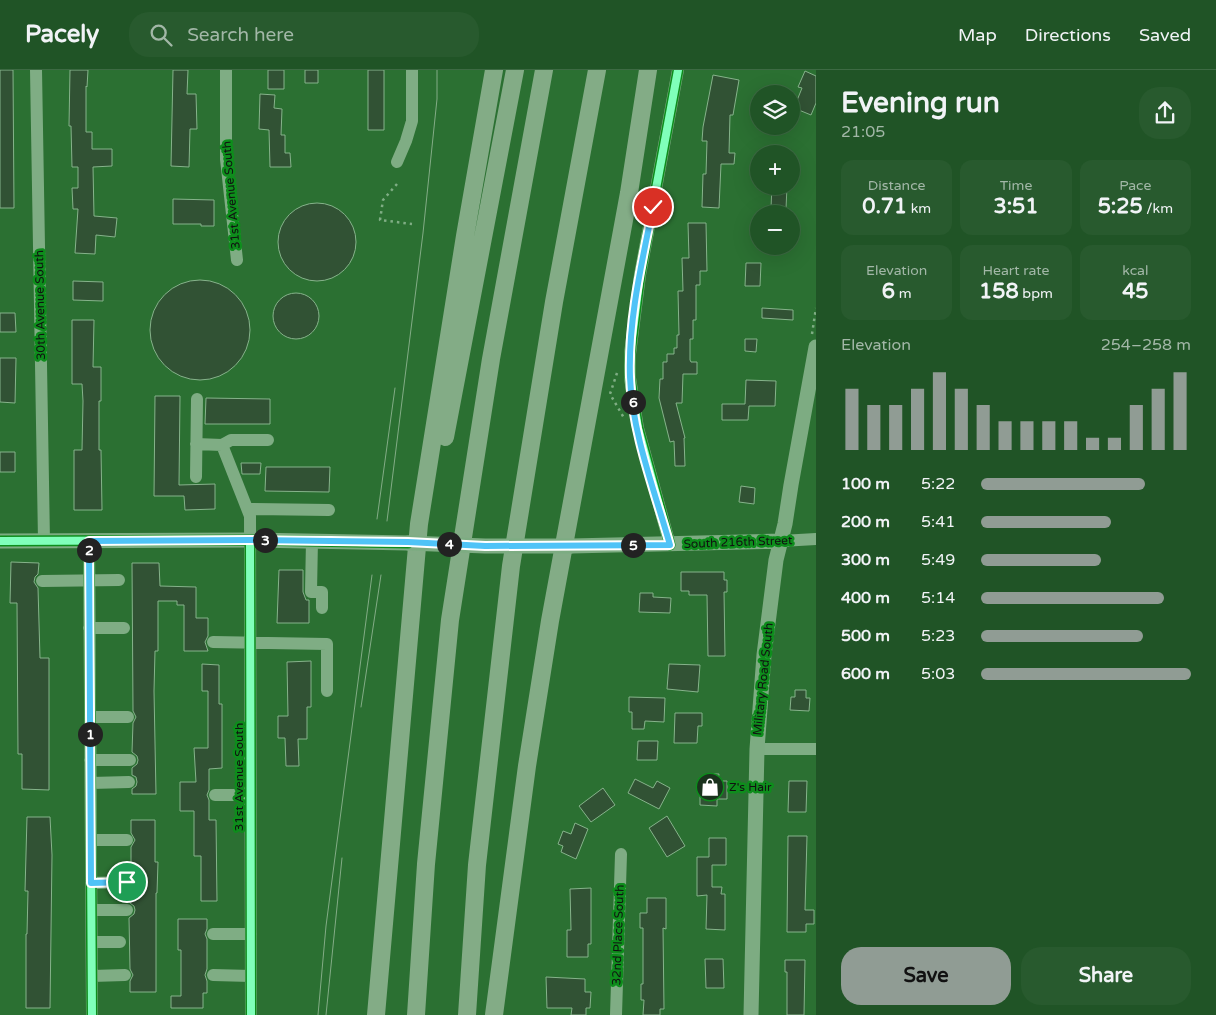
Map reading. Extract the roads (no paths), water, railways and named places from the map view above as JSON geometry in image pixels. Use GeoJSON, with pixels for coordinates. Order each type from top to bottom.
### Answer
{"type":"FeatureCollection","features":[{"type":"Feature","properties":{"kind":"highway"},"geometry":{"type":"LineString","coordinates":[[376,1015],[420,524],[465,236],[494,70]]}},
{"type":"Feature","properties":{"kind":"highway"},"geometry":{"type":"LineString","coordinates":[[403,714],[422,559],[429,518],[515,70]]}},
{"type":"Feature","properties":{"kind":"highway"},"geometry":{"type":"LineString","coordinates":[[416,1015],[426,864],[450,620],[491,359],[544,70]]}},
{"type":"Feature","properties":{"kind":"highway"},"geometry":{"type":"LineString","coordinates":[[467,1015],[477,865],[511,566],[554,302],[597,70]]}},
{"type":"Feature","properties":{"kind":"highway"},"geometry":{"type":"LineString","coordinates":[[494,1015],[526,766],[550,621],[629,193],[648,70]]}},
{"type":"Feature","properties":{"kind":"main road","name":"Military Road South"},"geometry":{"type":"LineString","coordinates":[[751,1015],[757,749],[764,655],[776,560],[816,347]]}},
{"type":"Feature","properties":{"kind":"main road","name":"South 216th Street"},"geometry":{"type":"LineString","coordinates":[[0,541],[312,540],[485,546],[670,545],[781,541]]}},
{"type":"Feature","properties":{"kind":"street","name":"30th Avenue South"},"geometry":{"type":"LineString","coordinates":[[36,70],[44,541]]}},
{"type":"Feature","properties":{"kind":"street","name":"31st Avenue South"},"geometry":{"type":"LineString","coordinates":[[226,70],[226,159],[237,260]]}},
{"type":"Feature","properties":{"kind":"street"},"geometry":{"type":"LineString","coordinates":[[397,162],[412,120],[412,70]]}},
{"type":"Feature","properties":{"kind":"street"},"geometry":{"type":"LineString","coordinates":[[670,545],[638,428],[630,378],[630,354],[640,275],[678,70]]}},
{"type":"Feature","properties":{"kind":"street"},"geometry":{"type":"LineString","coordinates":[[196,477],[197,399]]}},
{"type":"Feature","properties":{"kind":"street"},"geometry":{"type":"LineString","coordinates":[[196,444],[222,445],[231,440],[268,440]]}},
{"type":"Feature","properties":{"kind":"street"},"geometry":{"type":"LineString","coordinates":[[222,445],[249,509],[329,510]]}},
{"type":"Feature","properties":{"kind":"street","name":"31st Avenue South"},"geometry":{"type":"LineString","coordinates":[[249,509],[251,1015]]}},
{"type":"Feature","properties":{"kind":"street","name":"South 216th Street"},"geometry":{"type":"LineString","coordinates":[[781,541],[816,539]]}},
{"type":"Feature","properties":{"kind":"street"},"geometry":{"type":"LineString","coordinates":[[312,540],[311,592],[322,592],[322,608]]}},
{"type":"Feature","properties":{"kind":"street"},"geometry":{"type":"LineString","coordinates":[[89,541],[92,1015]]}},
{"type":"Feature","properties":{"kind":"street"},"geometry":{"type":"LineString","coordinates":[[42,581],[119,580]]}},
{"type":"Feature","properties":{"kind":"street"},"geometry":{"type":"LineString","coordinates":[[89,628],[124,628]]}},
{"type":"Feature","properties":{"kind":"street"},"geometry":{"type":"LineString","coordinates":[[213,642],[326,644],[327,691]]}},
{"type":"Feature","properties":{"kind":"street"},"geometry":{"type":"LineString","coordinates":[[90,717],[128,717]]}},
{"type":"Feature","properties":{"kind":"street"},"geometry":{"type":"LineString","coordinates":[[757,749],[816,749]]}},
{"type":"Feature","properties":{"kind":"street"},"geometry":{"type":"LineString","coordinates":[[90,760],[130,760]]}},
{"type":"Feature","properties":{"kind":"street"},"geometry":{"type":"LineString","coordinates":[[90,783],[129,782]]}},
{"type":"Feature","properties":{"kind":"street"},"geometry":{"type":"LineString","coordinates":[[215,795],[250,795]]}},
{"type":"Feature","properties":{"kind":"street"},"geometry":{"type":"LineString","coordinates":[[91,840],[127,840]]}},
{"type":"Feature","properties":{"kind":"street","name":"32nd Place South"},"geometry":{"type":"LineString","coordinates":[[616,1015],[621,854]]}},
{"type":"Feature","properties":{"kind":"street"},"geometry":{"type":"LineString","coordinates":[[91,883],[127,882]]}},
{"type":"Feature","properties":{"kind":"street"},"geometry":{"type":"LineString","coordinates":[[92,910],[127,910]]}},
{"type":"Feature","properties":{"kind":"street"},"geometry":{"type":"LineString","coordinates":[[213,934],[251,934]]}},
{"type":"Feature","properties":{"kind":"street"},"geometry":{"type":"LineString","coordinates":[[92,942],[120,942]]}},
{"type":"Feature","properties":{"kind":"street"},"geometry":{"type":"LineString","coordinates":[[92,976],[125,975]]}},
{"type":"Feature","properties":{"kind":"street"},"geometry":{"type":"LineString","coordinates":[[213,975],[251,976]]}},
{"type":"Feature","properties":{"kind":"tram line"},"geometry":{"type":"LineString","coordinates":[[387,521],[423,233],[437,99],[437,70]]}},
{"type":"Feature","properties":{"kind":"tram line"},"geometry":{"type":"LineString","coordinates":[[377,519],[395,388]]}},
{"type":"Feature","properties":{"kind":"tram line"},"geometry":{"type":"LineString","coordinates":[[318,1015],[326,926],[372,575]]}},
{"type":"Feature","properties":{"kind":"tram line"},"geometry":{"type":"LineString","coordinates":[[361,707],[381,575]]}},
{"type":"Feature","properties":{"kind":"tram line"},"geometry":{"type":"LineString","coordinates":[[326,1015],[342,858]]}},
{"type":"Feature","properties":{"kind":"place","name":"Z's Hair"},"geometry":{"type":"Point","coordinates":[710,787]}}]}
